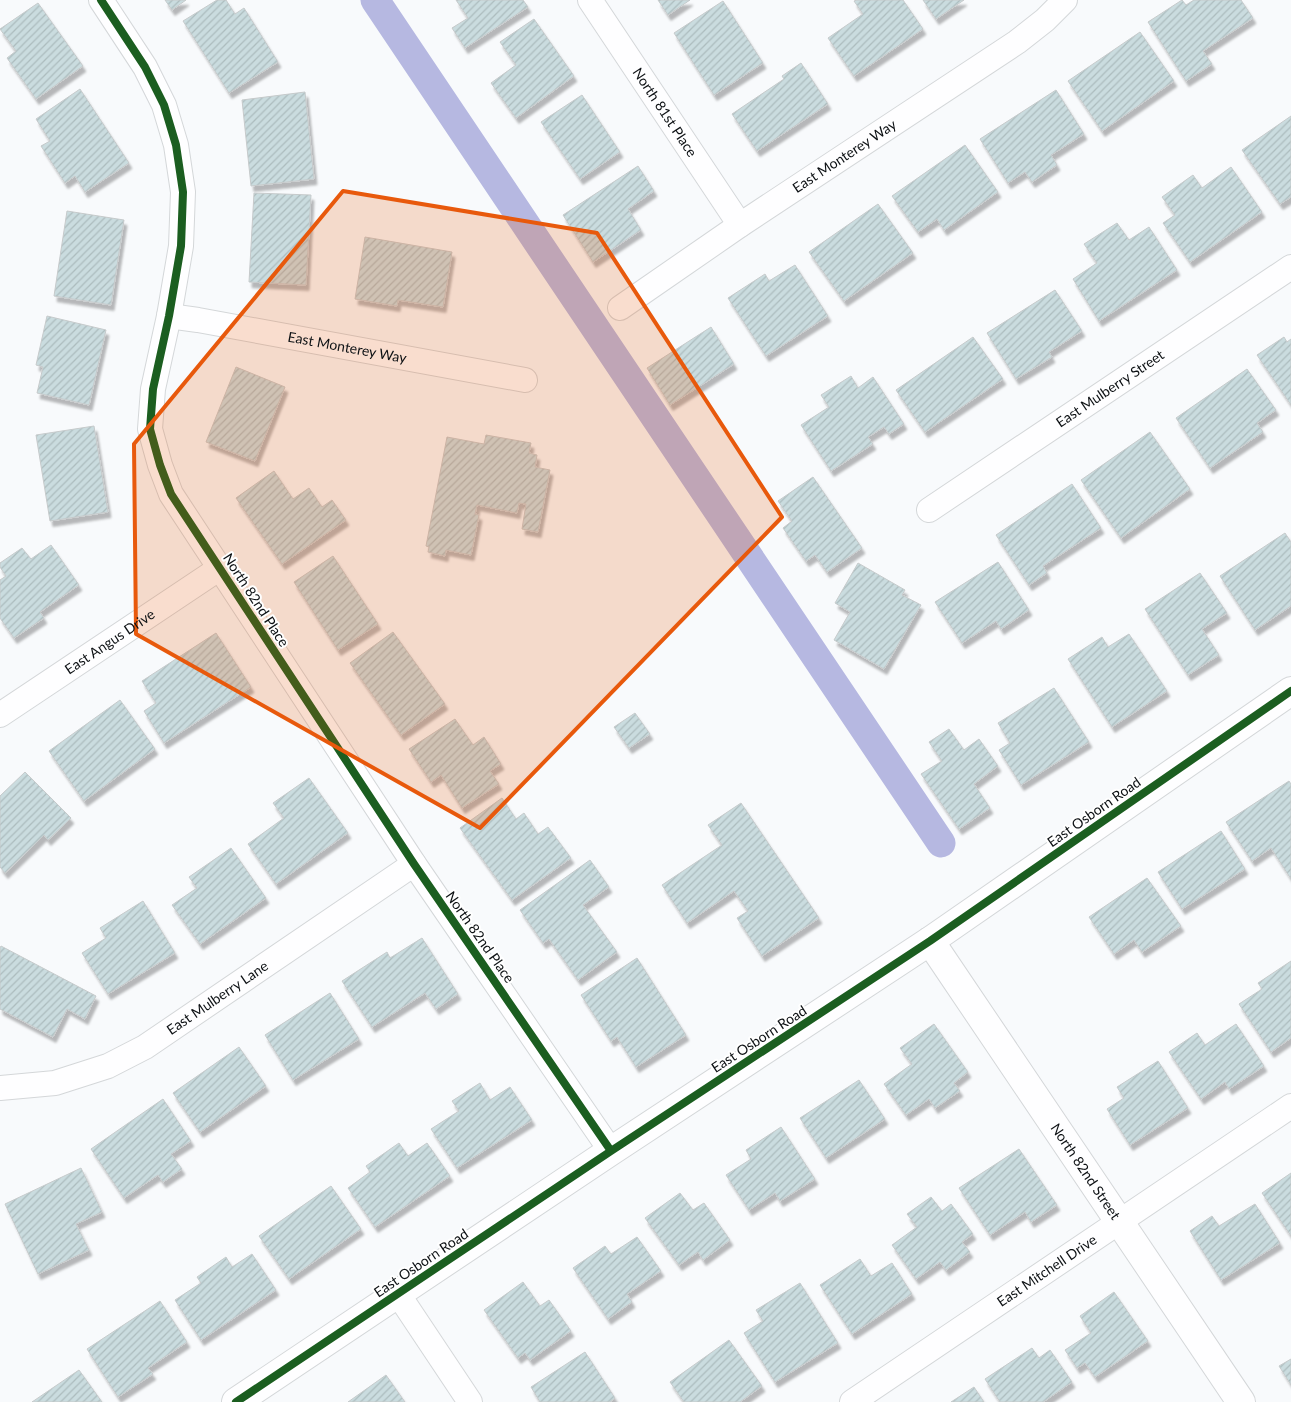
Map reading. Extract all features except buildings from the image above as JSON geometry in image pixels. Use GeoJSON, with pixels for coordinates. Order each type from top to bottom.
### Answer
{"type":"FeatureCollection","features":[{"type":"Feature","properties":{"kind":"street","name":"North 82nd Place"},"geometry":{"type":"LineString","coordinates":[[101,0],[145,67],[164,105],[176,145],[183,192],[181,246],[154,389],[150,428],[160,465],[171,494],[414,864],[611,1151]]}},
{"type":"Feature","properties":{"kind":"street","name":"North 81st Place"},"geometry":{"type":"LineString","coordinates":[[590,0],[740,225]]}},
{"type":"Feature","properties":{"kind":"street","name":"East Monterey Way"},"geometry":{"type":"LineString","coordinates":[[620,308],[740,225],[1017,42],[1045,20],[1066,0]]}},
{"type":"Feature","properties":{"kind":"street","name":"East Mulberry Street"},"geometry":{"type":"LineString","coordinates":[[929,510],[1291,267]]}},
{"type":"Feature","properties":{"kind":"street","name":"East Monterey Way"},"geometry":{"type":"LineString","coordinates":[[169,316],[525,380]]}},
{"type":"Feature","properties":{"kind":"street","name":"East Angus Drive"},"geometry":{"type":"LineString","coordinates":[[0,715],[220,568]]}},
{"type":"Feature","properties":{"kind":"street","name":"East Osborn Road"},"geometry":{"type":"LineString","coordinates":[[236,1402],[611,1151],[930,941],[1291,691]]}},
{"type":"Feature","properties":{"kind":"street","name":"East Mulberry Lane"},"geometry":{"type":"LineString","coordinates":[[0,1090],[55,1082],[108,1066],[146,1047],[414,864]]}},
{"type":"Feature","properties":{"kind":"street","name":"North 82nd Street"},"geometry":{"type":"LineString","coordinates":[[930,941],[1241,1402]]}},
{"type":"Feature","properties":{"kind":"street","name":"East Mitchell Drive"},"geometry":{"type":"LineString","coordinates":[[852,1402],[1291,1106]]}},
{"type":"Feature","properties":{"kind":"street"},"geometry":{"type":"LineString","coordinates":[[398,1294],[470,1402]]}},
{"type":"Feature","properties":{"kind":"highlighted area"},"geometry":{"type":"Polygon","coordinates":[[[343,191],[597,233],[782,517],[480,828],[136,634],[134,444],[343,191]]]}},
{"type":"Feature","properties":{"kind":"waterway"},"geometry":{"type":"LineString","coordinates":[[375,0],[941,843]]}},
{"type":"Feature","properties":{"kind":"cycle path"},"geometry":{"type":"LineString","coordinates":[[101,0],[145,67],[164,105],[176,145],[183,192],[181,246],[169,316],[153,389],[150,429],[160,465],[171,494],[414,864],[611,1151]]}},
{"type":"Feature","properties":{"kind":"cycle path"},"geometry":{"type":"LineString","coordinates":[[236,1402],[611,1151],[930,941],[1291,691]]}}]}
